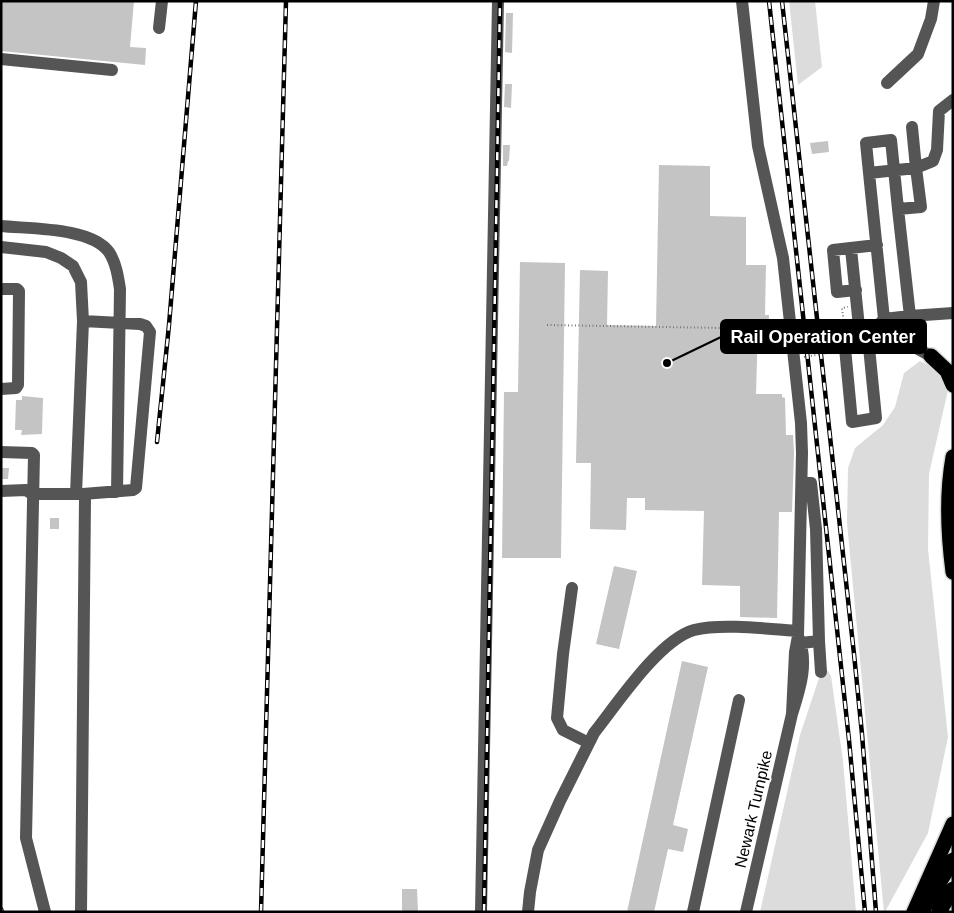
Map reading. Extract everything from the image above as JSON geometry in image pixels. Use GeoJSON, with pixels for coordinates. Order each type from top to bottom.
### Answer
{"type":"FeatureCollection","features":[{"type":"Feature","properties":{"kind":"highway"},"geometry":{"type":"LineString","coordinates":[[932,356],[953,357]]}},
{"type":"Feature","properties":{"kind":"highway"},"geometry":{"type":"LineString","coordinates":[[932,356],[947,371],[953,385]]}},
{"type":"Feature","properties":{"kind":"highway"},"geometry":{"type":"LineString","coordinates":[[953,458],[949,482],[948,515],[953,572]]}},
{"type":"Feature","properties":{"kind":"highway"},"geometry":{"type":"LineString","coordinates":[[914,912],[953,824]]}},
{"type":"Feature","properties":{"kind":"highway"},"geometry":{"type":"LineString","coordinates":[[921,912],[953,860]]}},
{"type":"Feature","properties":{"kind":"highway"},"geometry":{"type":"LineString","coordinates":[[939,912],[953,889]]}},
{"type":"Feature","properties":{"kind":"street"},"geometry":{"type":"LineString","coordinates":[[159,28],[162,1]]}},
{"type":"Feature","properties":{"kind":"street"},"geometry":{"type":"LineString","coordinates":[[481,912],[498,1]]}},
{"type":"Feature","properties":{"kind":"street","name":"Newark Turnpike"},"geometry":{"type":"LineString","coordinates":[[742,1],[757,138],[785,278],[801,430],[802,482],[799,637],[803,650],[801,683],[792,714],[746,912]]}},
{"type":"Feature","properties":{"kind":"street"},"geometry":{"type":"LineString","coordinates":[[887,83],[918,54],[932,19],[934,1]]}},
{"type":"Feature","properties":{"kind":"street"},"geometry":{"type":"LineString","coordinates":[[1,59],[112,70]]}},
{"type":"Feature","properties":{"kind":"street"},"geometry":{"type":"LineString","coordinates":[[869,173],[916,168],[933,162],[938,150],[939,111],[953,100]]}},
{"type":"Feature","properties":{"kind":"street"},"geometry":{"type":"LineString","coordinates":[[898,209],[921,207],[912,127]]}},
{"type":"Feature","properties":{"kind":"street"},"geometry":{"type":"LineString","coordinates":[[910,316],[891,140],[866,143],[884,319],[894,334],[932,356]]}},
{"type":"Feature","properties":{"kind":"street"},"geometry":{"type":"LineString","coordinates":[[1,226],[84,235],[98,242],[108,251],[114,263],[120,289],[117,492]]}},
{"type":"Feature","properties":{"kind":"street"},"geometry":{"type":"LineString","coordinates":[[856,290],[837,292],[833,250],[877,245]]}},
{"type":"Feature","properties":{"kind":"street"},"geometry":{"type":"LineString","coordinates":[[1,247],[46,252],[61,258],[73,266],[81,282],[83,321],[79,494]]}},
{"type":"Feature","properties":{"kind":"street"},"geometry":{"type":"LineString","coordinates":[[851,248],[856,290],[865,342],[876,418],[852,422],[844,348],[865,342],[884,319],[953,313]]}},
{"type":"Feature","properties":{"kind":"street"},"geometry":{"type":"LineString","coordinates":[[1,289],[17,289],[18,291],[18,385],[16,388],[1,389]]}},
{"type":"Feature","properties":{"kind":"street"},"geometry":{"type":"LineString","coordinates":[[1,499],[26,498],[32,494],[117,492],[136,488],[150,332],[146,326],[140,324],[83,321]]}},
{"type":"Feature","properties":{"kind":"street"},"geometry":{"type":"LineString","coordinates":[[1,452],[32,453],[34,455],[26,838],[45,912]]}},
{"type":"Feature","properties":{"kind":"street"},"geometry":{"type":"LineString","coordinates":[[802,482],[811,484],[816,529],[821,672]]}},
{"type":"Feature","properties":{"kind":"street"},"geometry":{"type":"LineString","coordinates":[[1,491],[26,490],[32,494]]}},
{"type":"Feature","properties":{"kind":"street"},"geometry":{"type":"LineString","coordinates":[[79,494],[85,498],[81,912]]}},
{"type":"Feature","properties":{"kind":"street"},"geometry":{"type":"LineString","coordinates":[[572,588],[562,654],[557,718],[563,730],[589,743]]}},
{"type":"Feature","properties":{"kind":"street"},"geometry":{"type":"LineString","coordinates":[[528,912],[538,850],[589,743],[599,726],[656,656],[681,634],[721,627],[819,641]]}},
{"type":"Feature","properties":{"kind":"street"},"geometry":{"type":"LineString","coordinates":[[693,912],[739,700]]}},
{"type":"Feature","properties":{"kind":"path"},"geometry":{"type":"LineString","coordinates":[[803,357],[827,353],[835,324],[844,324]]}},
{"type":"Feature","properties":{"kind":"path"},"geometry":{"type":"LineString","coordinates":[[547,325],[838,330]]}},
{"type":"Feature","properties":{"kind":"shaded area"},"geometry":{"type":"Polygon","coordinates":[[[789,1],[815,1],[822,67],[798,85],[789,1]]]}},
{"type":"Feature","properties":{"kind":"shaded area"},"geometry":{"type":"Polygon","coordinates":[[[920,361],[938,370],[948,390],[929,474],[928,549],[948,737],[928,833],[884,912],[847,523],[848,468],[855,448],[883,425],[895,407],[904,373],[920,361]]]}},
{"type":"Feature","properties":{"kind":"shaded area"},"geometry":{"type":"Polygon","coordinates":[[[826,671],[831,676],[843,761],[856,912],[760,912],[800,735],[820,676],[826,671]]]}},
{"type":"Feature","properties":{"kind":"building"},"geometry":{"type":"Polygon","coordinates":[[[1,1],[134,1],[130,47],[146,48],[145,65],[1,51],[1,1]]]}},
{"type":"Feature","properties":{"kind":"building"},"geometry":{"type":"Polygon","coordinates":[[[506,13],[513,13],[512,53],[505,52],[506,13]]]}},
{"type":"Feature","properties":{"kind":"building"},"geometry":{"type":"Polygon","coordinates":[[[505,84],[512,84],[511,108],[504,107],[505,84]]]}},
{"type":"Feature","properties":{"kind":"building"},"geometry":{"type":"Polygon","coordinates":[[[828,141],[829,152],[812,154],[810,143],[828,141]]]}},
{"type":"Feature","properties":{"kind":"building"},"geometry":{"type":"Polygon","coordinates":[[[503,145],[510,145],[507,166],[503,166],[503,145]]]}},
{"type":"Feature","properties":{"kind":"building"},"geometry":{"type":"Polygon","coordinates":[[[659,165],[710,166],[710,216],[746,217],[746,265],[766,265],[765,315],[769,315],[769,326],[758,325],[756,394],[782,394],[782,397],[785,398],[786,435],[793,435],[794,452],[792,512],[779,512],[777,618],[740,617],[740,586],[702,585],[704,511],[645,510],[645,498],[627,498],[626,530],[590,529],[591,463],[576,463],[580,270],[608,271],[607,325],[656,326],[659,165]]]}},
{"type":"Feature","properties":{"kind":"building"},"geometry":{"type":"Polygon","coordinates":[[[520,262],[565,263],[561,558],[502,558],[504,392],[518,392],[520,262]]]}},
{"type":"Feature","properties":{"kind":"building"},"geometry":{"type":"Polygon","coordinates":[[[22,396],[43,398],[42,434],[21,435],[22,430],[15,430],[16,400],[22,400],[22,396]]]}},
{"type":"Feature","properties":{"kind":"building"},"geometry":{"type":"Polygon","coordinates":[[[1,468],[9,468],[8,479],[1,479],[1,468]]]}},
{"type":"Feature","properties":{"kind":"building"},"geometry":{"type":"Polygon","coordinates":[[[50,518],[59,518],[59,529],[50,529],[50,518]]]}},
{"type":"Feature","properties":{"kind":"building"},"geometry":{"type":"Polygon","coordinates":[[[614,566],[637,571],[619,649],[596,644],[614,566]]]}},
{"type":"Feature","properties":{"kind":"building"},"geometry":{"type":"Polygon","coordinates":[[[682,661],[708,667],[673,825],[688,829],[683,852],[668,849],[654,912],[627,912],[682,661]]]}},
{"type":"Feature","properties":{"kind":"building"},"geometry":{"type":"Polygon","coordinates":[[[402,889],[417,889],[418,911],[402,911],[402,889]]]}},
{"type":"Feature","properties":{"kind":"railway"},"geometry":{"type":"LineString","coordinates":[[157,442],[169,325],[196,1]]}},
{"type":"Feature","properties":{"kind":"railway"},"geometry":{"type":"LineString","coordinates":[[261,912],[286,1]]}},
{"type":"Feature","properties":{"kind":"railway"},"geometry":{"type":"LineString","coordinates":[[484,912],[500,1]]}},
{"type":"Feature","properties":{"kind":"railway"},"geometry":{"type":"LineString","coordinates":[[769,1],[849,740],[865,912]]}},
{"type":"Feature","properties":{"kind":"railway"},"geometry":{"type":"LineString","coordinates":[[782,1],[854,654],[876,912]]}},
{"type":"Feature","properties":{"kind":"place","name":"Rail Operation Center"},"geometry":{"type":"Point","coordinates":[667,363]}}]}
